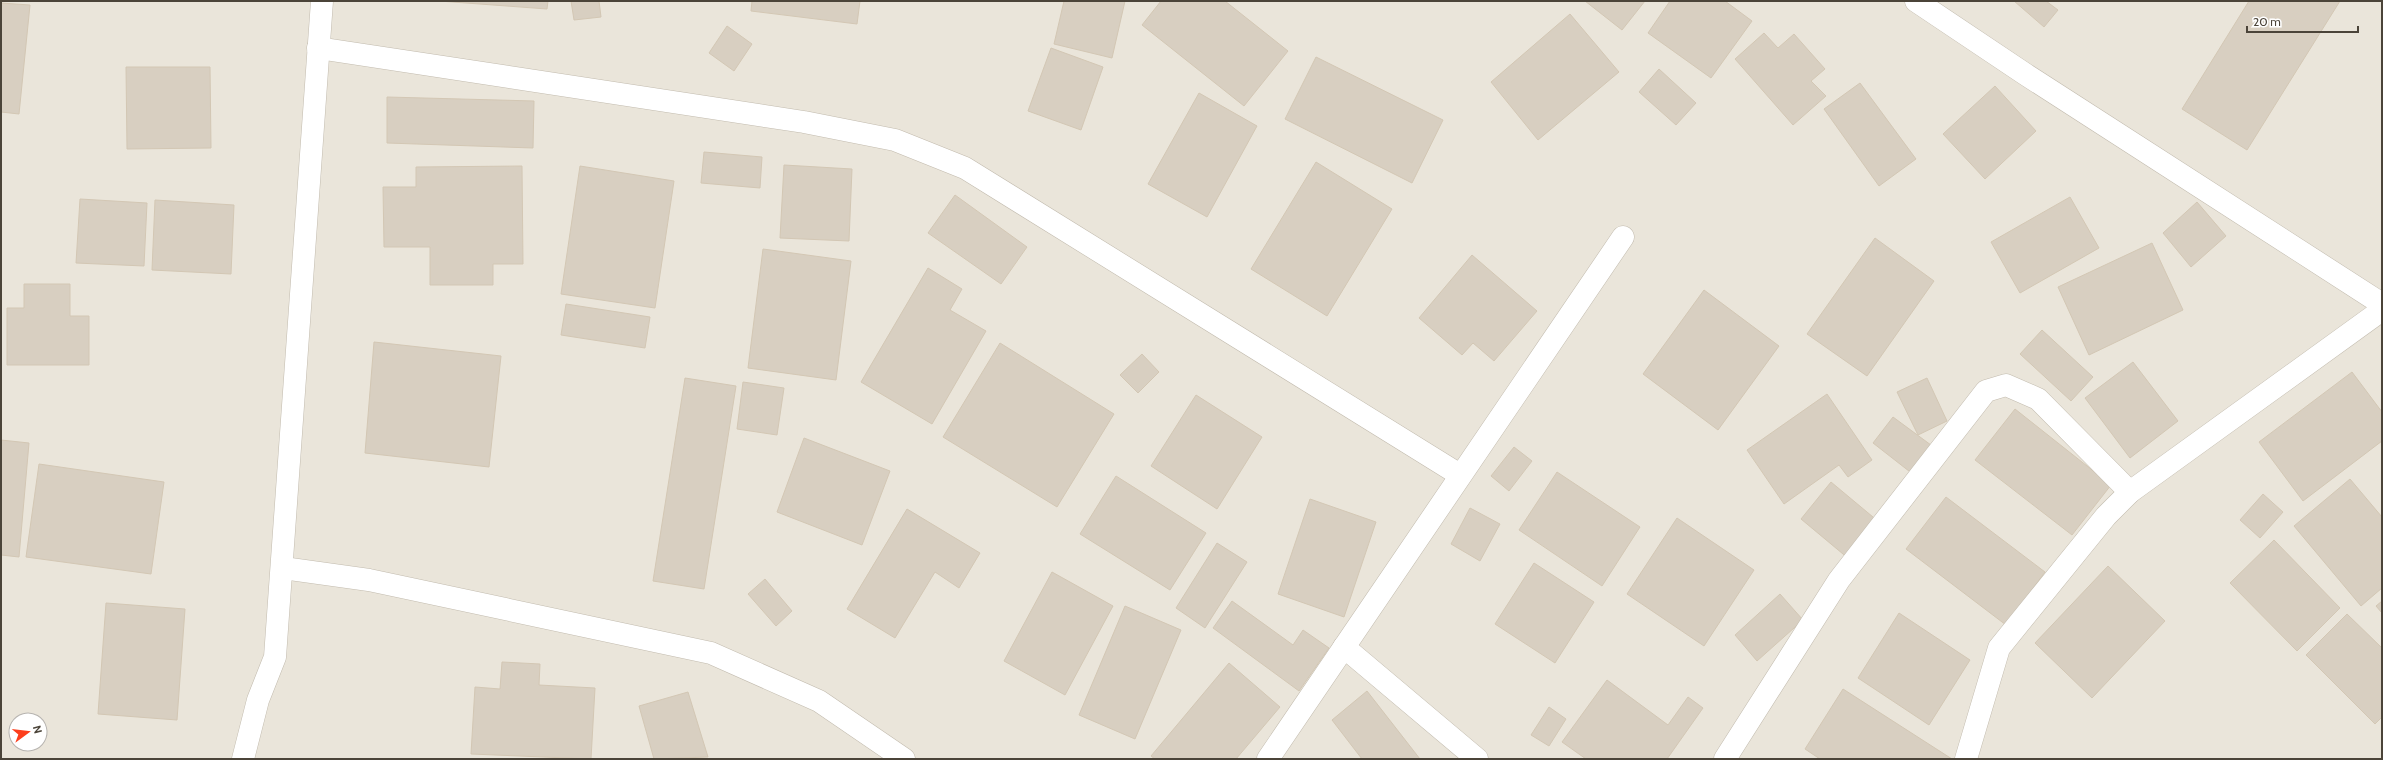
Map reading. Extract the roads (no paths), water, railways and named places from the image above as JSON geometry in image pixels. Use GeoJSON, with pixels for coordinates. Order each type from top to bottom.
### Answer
{"type":"FeatureCollection","features":[{"type":"Feature","properties":{"kind":"street"},"geometry":{"type":"LineString","coordinates":[[243,759],[258,700],[275,657],[283,568],[322,1]]}},
{"type":"Feature","properties":{"kind":"street"},"geometry":{"type":"LineString","coordinates":[[1916,1],[2031,79],[2382,304]]}},
{"type":"Feature","properties":{"kind":"street"},"geometry":{"type":"LineString","coordinates":[[318,48],[804,122],[894,140],[965,168],[1460,475]]}},
{"type":"Feature","properties":{"kind":"street"},"geometry":{"type":"LineString","coordinates":[[1268,759],[1623,237]]}},
{"type":"Feature","properties":{"kind":"street"},"geometry":{"type":"LineString","coordinates":[[1966,759],[1998,648],[2106,516],[2130,492],[2382,310]]}},
{"type":"Feature","properties":{"kind":"street"},"geometry":{"type":"LineString","coordinates":[[1725,759],[1840,580],[1986,391],[2006,386],[2038,399],[2130,492]]}},
{"type":"Feature","properties":{"kind":"street"},"geometry":{"type":"LineString","coordinates":[[283,568],[369,580],[711,653],[819,702],[904,759]]}},
{"type":"Feature","properties":{"kind":"street"},"geometry":{"type":"LineString","coordinates":[[1344,647],[1477,759]]}}]}
